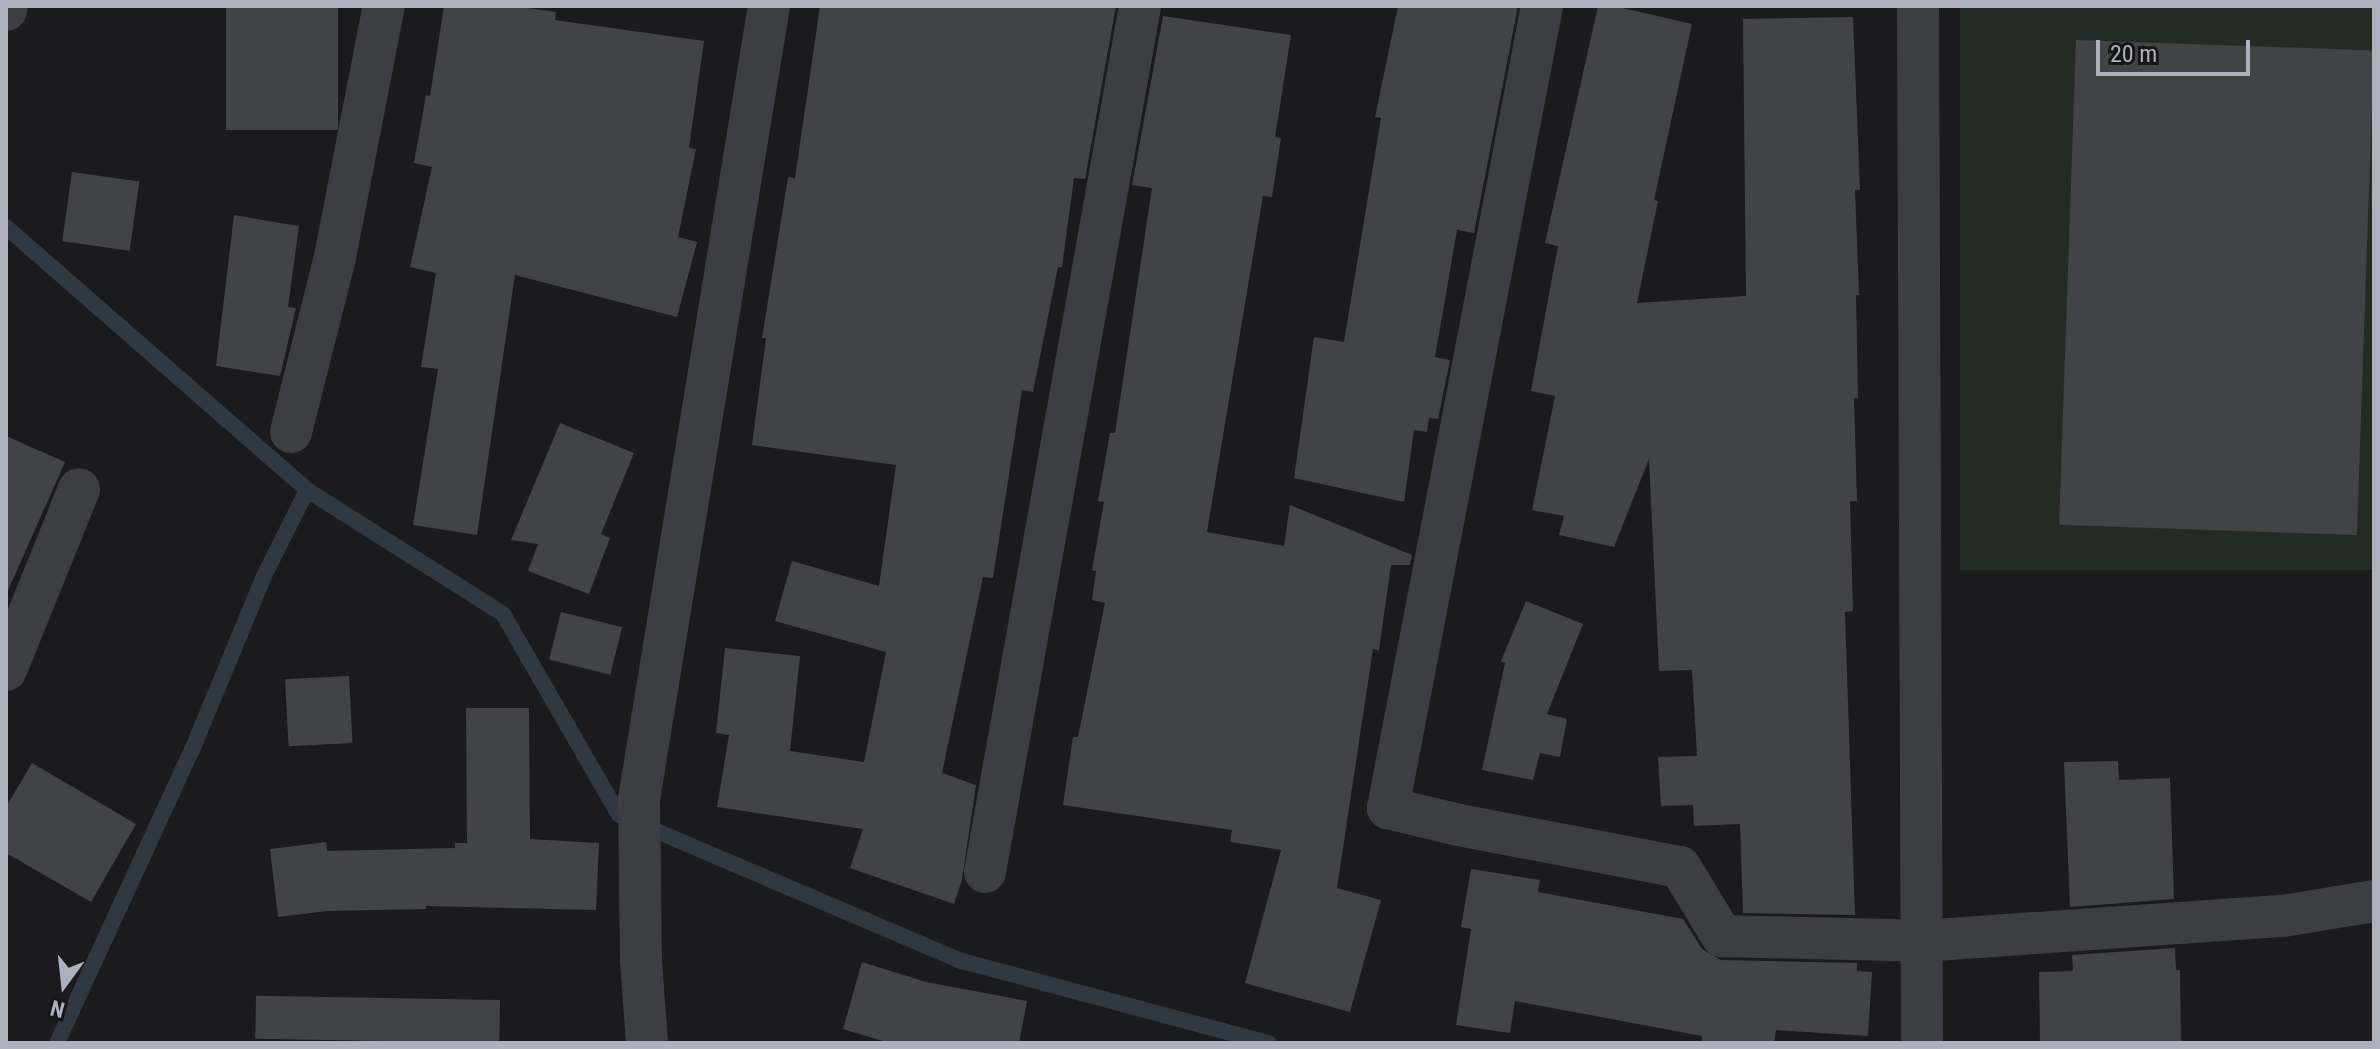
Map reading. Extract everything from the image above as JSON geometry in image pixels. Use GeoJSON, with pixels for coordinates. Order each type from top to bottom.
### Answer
{"type":"FeatureCollection","features":[{"type":"Feature","properties":{"kind":"street"},"geometry":{"type":"LineString","coordinates":[[291,432],[335,257],[384,6]]}},
{"type":"Feature","properties":{"kind":"street"},"geometry":{"type":"LineString","coordinates":[[647,1043],[641,961],[639,799],[769,6]]}},
{"type":"Feature","properties":{"kind":"street"},"geometry":{"type":"LineString","coordinates":[[985,872],[1140,6]]}},
{"type":"Feature","properties":{"kind":"street"},"geometry":{"type":"LineString","coordinates":[[1542,6],[1388,808],[1680,867],[1722,936],[1921,941],[2283,916],[2374,901]]}},
{"type":"Feature","properties":{"kind":"street"},"geometry":{"type":"LineString","coordinates":[[1918,6],[1922,1043]]}},
{"type":"Feature","properties":{"kind":"street"},"geometry":{"type":"LineString","coordinates":[[6,670],[79,489]]}},
{"type":"Feature","properties":{"kind":"shaded area"},"geometry":{"type":"Polygon","coordinates":[[[1960,6],[2374,6],[2374,570],[1960,570],[1960,6]]]}},
{"type":"Feature","properties":{"kind":"building"},"geometry":{"type":"Polygon","coordinates":[[[226,6],[338,6],[338,130],[226,130],[226,6]]]}},
{"type":"Feature","properties":{"kind":"building"},"geometry":{"type":"Polygon","coordinates":[[[444,6],[513,6],[556,12],[555,20],[704,41],[689,148],[696,149],[678,237],[697,242],[677,317],[515,275],[477,535],[413,525],[438,369],[421,367],[436,273],[410,267],[432,167],[414,163],[426,95],[430,96],[444,6]]]}},
{"type":"Feature","properties":{"kind":"building"},"geometry":{"type":"Polygon","coordinates":[[[820,6],[1116,6],[1085,179],[1074,178],[1062,267],[1058,267],[1033,392],[1022,390],[993,578],[983,577],[942,773],[976,785],[962,880],[954,904],[850,868],[863,829],[717,807],[729,735],[716,733],[725,648],[800,656],[790,751],[864,762],[886,652],[775,621],[792,561],[879,586],[896,465],[752,445],[766,338],[762,338],[788,177],[795,178],[820,6]]]}},
{"type":"Feature","properties":{"kind":"building"},"geometry":{"type":"Polygon","coordinates":[[[1398,6],[1518,6],[1474,233],[1457,230],[1435,357],[1450,360],[1438,419],[1429,418],[1427,432],[1414,430],[1404,502],[1294,478],[1314,337],[1344,342],[1381,118],[1375,117],[1398,6]]]}},
{"type":"Feature","properties":{"kind":"building"},"geometry":{"type":"Polygon","coordinates":[[[1598,6],[1614,6],[1692,24],[1654,200],[1658,201],[1637,303],[1746,296],[1743,19],[1853,17],[1860,190],[1855,190],[1859,295],[1856,295],[1858,398],[1854,398],[1857,501],[1850,501],[1853,611],[1845,612],[1855,915],[1743,913],[1740,824],[1694,826],[1693,805],[1661,806],[1658,757],[1697,756],[1692,670],[1659,671],[1649,459],[1614,547],[1559,535],[1564,516],[1532,510],[1555,396],[1531,391],[1558,246],[1545,243],[1598,6]]]}},
{"type":"Feature","properties":{"kind":"building"},"geometry":{"type":"Polygon","coordinates":[[[1163,16],[1291,35],[1275,137],[1281,138],[1272,197],[1263,196],[1207,532],[1284,546],[1290,505],[1412,555],[1410,565],[1391,565],[1379,650],[1373,649],[1337,888],[1381,900],[1350,1012],[1245,983],[1281,850],[1230,842],[1232,830],[1063,805],[1073,737],[1078,737],[1105,603],[1092,600],[1096,571],[1092,570],[1104,502],[1098,501],[1110,433],[1115,433],[1152,188],[1132,185],[1163,16]]]}},
{"type":"Feature","properties":{"kind":"building"},"geometry":{"type":"Polygon","coordinates":[[[2076,40],[2374,50],[2357,535],[2059,525],[2076,40]]]}},
{"type":"Feature","properties":{"kind":"building"},"geometry":{"type":"Polygon","coordinates":[[[72,172],[139,181],[130,251],[62,241],[72,172]]]}},
{"type":"Feature","properties":{"kind":"building"},"geometry":{"type":"Polygon","coordinates":[[[234,215],[299,226],[288,307],[296,308],[280,376],[216,366],[234,215]]]}},
{"type":"Feature","properties":{"kind":"building"},"geometry":{"type":"Polygon","coordinates":[[[560,423],[634,453],[601,534],[610,538],[589,594],[528,571],[538,544],[511,540],[560,423]]]}},
{"type":"Feature","properties":{"kind":"building"},"geometry":{"type":"Polygon","coordinates":[[[6,436],[65,462],[6,595],[6,436]]]}},
{"type":"Feature","properties":{"kind":"building"},"geometry":{"type":"Polygon","coordinates":[[[1526,601],[1583,624],[1547,714],[1567,719],[1560,757],[1540,753],[1533,780],[1482,770],[1505,663],[1501,661],[1526,601]]]}},
{"type":"Feature","properties":{"kind":"building"},"geometry":{"type":"Polygon","coordinates":[[[561,612],[622,627],[610,675],[549,660],[561,612]]]}},
{"type":"Feature","properties":{"kind":"building"},"geometry":{"type":"Polygon","coordinates":[[[349,676],[353,743],[289,746],[285,679],[349,676]]]}},
{"type":"Feature","properties":{"kind":"building"},"geometry":{"type":"Polygon","coordinates":[[[466,708],[529,708],[530,839],[599,843],[596,910],[426,906],[426,909],[327,911],[278,917],[270,849],[326,842],[327,851],[455,848],[455,843],[467,843],[466,708]]]}},
{"type":"Feature","properties":{"kind":"building"},"geometry":{"type":"Polygon","coordinates":[[[2118,761],[2119,780],[2170,778],[2174,899],[2070,907],[2064,762],[2118,761]]]}},
{"type":"Feature","properties":{"kind":"building"},"geometry":{"type":"Polygon","coordinates":[[[32,763],[136,824],[91,902],[6,853],[6,807],[32,763]]]}},
{"type":"Feature","properties":{"kind":"building"},"geometry":{"type":"Polygon","coordinates":[[[1471,869],[1540,880],[1538,892],[1683,919],[1702,949],[1721,960],[1857,963],[1857,971],[1872,972],[1868,1036],[1776,1030],[1774,1043],[1701,1043],[1702,1036],[1515,1001],[1510,1033],[1456,1025],[1471,929],[1461,927],[1471,869]]]}},
{"type":"Feature","properties":{"kind":"building"},"geometry":{"type":"Polygon","coordinates":[[[2175,948],[2176,970],[2180,970],[2181,1043],[2040,1043],[2039,972],[2073,971],[2072,955],[2175,948]]]}},
{"type":"Feature","properties":{"kind":"building"},"geometry":{"type":"Polygon","coordinates":[[[862,962],[926,982],[1027,1001],[1019,1043],[889,1043],[843,1029],[862,962]]]}},
{"type":"Feature","properties":{"kind":"building"},"geometry":{"type":"Polygon","coordinates":[[[256,996],[500,1000],[499,1043],[255,1039],[256,996]]]}},
{"type":"Feature","properties":{"kind":"waterway"},"geometry":{"type":"LineString","coordinates":[[6,227],[307,490],[503,614],[619,815],[962,961],[1268,1043]]}},
{"type":"Feature","properties":{"kind":"waterway"},"geometry":{"type":"LineString","coordinates":[[57,1043],[192,750],[264,576],[307,490]]}}]}
